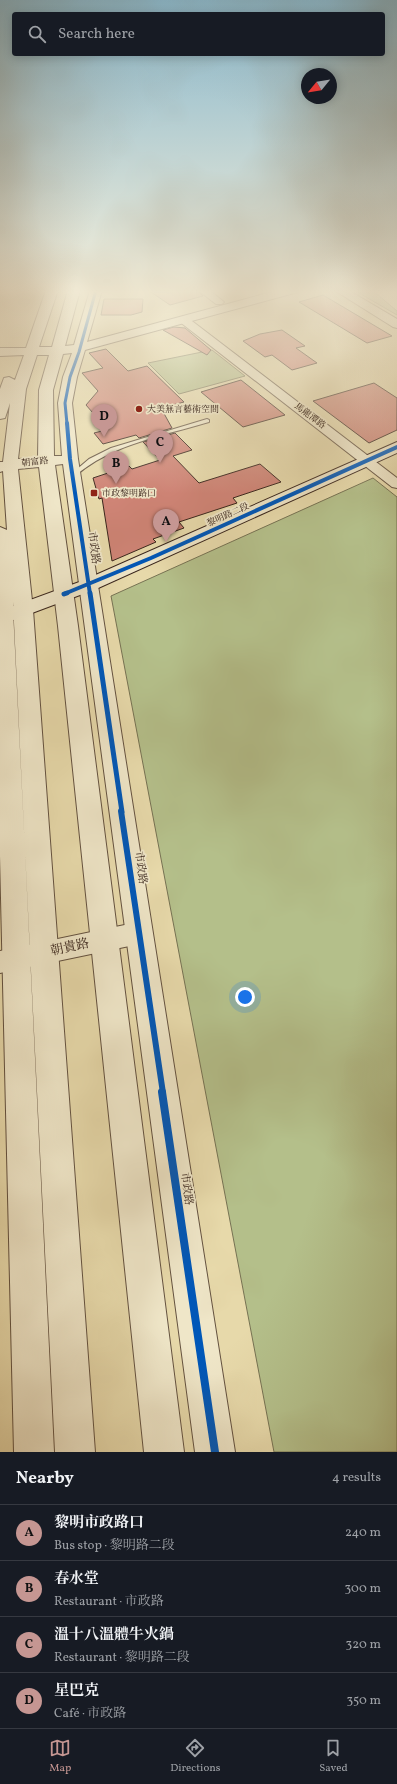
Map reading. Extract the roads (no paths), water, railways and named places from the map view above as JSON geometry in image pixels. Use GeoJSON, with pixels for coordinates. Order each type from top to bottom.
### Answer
{"type":"FeatureCollection","features":[{"type":"Feature","properties":{"kind":"street"},"geometry":{"type":"LineString","coordinates":[[0,415],[16,358]]}},
{"type":"Feature","properties":{"kind":"street"},"geometry":{"type":"LineString","coordinates":[[31,358],[19,389],[5,466],[9,615],[8,960],[34,1452]]}},
{"type":"Feature","properties":{"kind":"street","name":"市政路"},"geometry":{"type":"LineString","coordinates":[[54,358],[46,390],[63,465],[76,590],[104,941],[164,1452]]}},
{"type":"Feature","properties":{"kind":"street","name":"市政路"},"geometry":{"type":"LineString","coordinates":[[63,465],[65,403],[70,377],[77,358]]}},
{"type":"Feature","properties":{"kind":"street","name":"馬龍潭路"},"geometry":{"type":"LineString","coordinates":[[233,358],[397,484]]}},
{"type":"Feature","properties":{"kind":"street","name":"黎明路二段"},"geometry":{"type":"LineString","coordinates":[[9,615],[76,590],[397,447]]}},
{"type":"Feature","properties":{"kind":"street","name":"朝富路"},"geometry":{"type":"LineString","coordinates":[[5,466],[63,465]]}},
{"type":"Feature","properties":{"kind":"street"},"geometry":{"type":"LineString","coordinates":[[0,532],[46,954],[76,1452]]}},
{"type":"Feature","properties":{"kind":"street","name":"市政路"},"geometry":{"type":"LineString","coordinates":[[76,590],[139,933],[215,1452]]}},
{"type":"Feature","properties":{"kind":"street","name":"朝貴路"},"geometry":{"type":"LineString","coordinates":[[8,960],[46,954],[139,933]]}},
{"type":"Feature","properties":{"kind":"lane"},"geometry":{"type":"LineString","coordinates":[[63,465],[86,463],[106,452],[207,421]]}},
{"type":"Feature","properties":{"kind":"place","name":"大美無言藝術空間"},"geometry":{"type":"Point","coordinates":[139,409]}},
{"type":"Feature","properties":{"kind":"place","name":"星巴克"},"geometry":{"type":"Point","coordinates":[104,437]}},
{"type":"Feature","properties":{"kind":"place","name":"溫十八溫體牛火鍋"},"geometry":{"type":"Point","coordinates":[160,463]}},
{"type":"Feature","properties":{"kind":"place","name":"春水堂"},"geometry":{"type":"Point","coordinates":[116,484]}},
{"type":"Feature","properties":{"kind":"place","name":"市政黎明路口"},"geometry":{"type":"Point","coordinates":[94,493]}},
{"type":"Feature","properties":{"kind":"place","name":"黎明市政路口"},"geometry":{"type":"Point","coordinates":[166,542]}}]}
